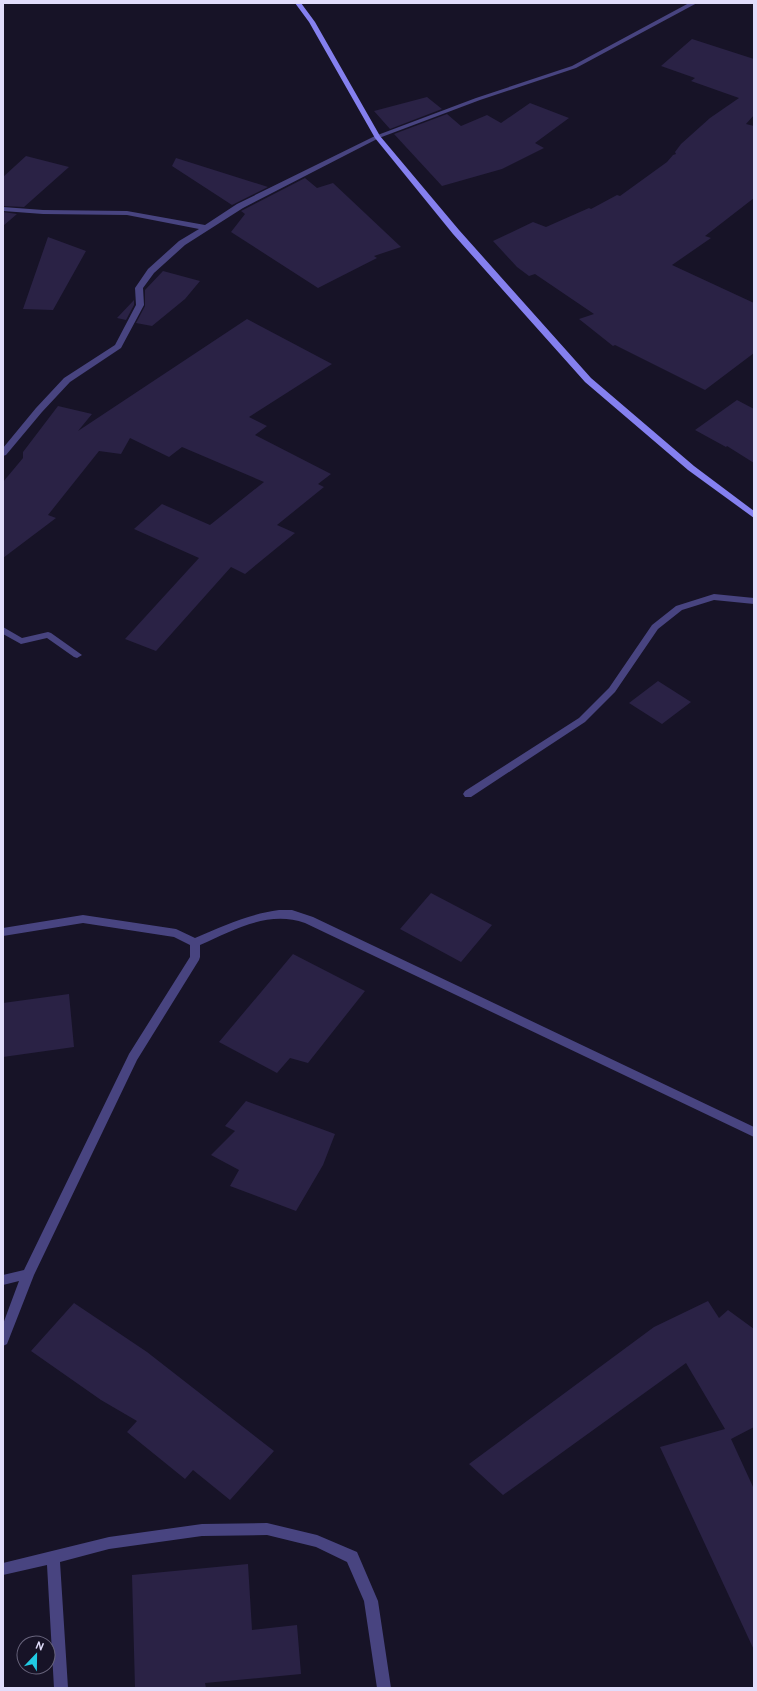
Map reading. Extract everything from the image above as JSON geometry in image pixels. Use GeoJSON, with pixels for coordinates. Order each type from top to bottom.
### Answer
{"type":"FeatureCollection","features":[{"type":"Feature","properties":{"kind":"street"},"geometry":{"type":"LineString","coordinates":[[298,3],[312,22],[377,137],[456,232],[588,380],[691,468],[754,515]]}},
{"type":"Feature","properties":{"kind":"street"},"geometry":{"type":"LineString","coordinates":[[3,453],[39,410],[67,380],[118,346],[140,305],[139,288],[151,271],[182,243],[240,206],[377,137],[478,99],[574,67],[694,3]]}},
{"type":"Feature","properties":{"kind":"street"},"geometry":{"type":"LineString","coordinates":[[3,209],[43,212],[127,213],[207,228]]}},
{"type":"Feature","properties":{"kind":"street"},"geometry":{"type":"LineString","coordinates":[[468,794],[582,720],[612,690],[655,627],[679,608],[714,597],[754,601]]}},
{"type":"Feature","properties":{"kind":"street"},"geometry":{"type":"LineString","coordinates":[[3,630],[22,641],[48,635],[77,655]]}},
{"type":"Feature","properties":{"kind":"street"},"geometry":{"type":"LineString","coordinates":[[3,932],[83,919],[176,933],[195,943],[254,919],[274,914],[291,914],[308,920],[754,1132]]}},
{"type":"Feature","properties":{"kind":"street"},"geometry":{"type":"LineString","coordinates":[[3,1340],[28,1274],[133,1057],[195,957],[195,943]]}},
{"type":"Feature","properties":{"kind":"street"},"geometry":{"type":"LineString","coordinates":[[3,1280],[28,1274]]}},
{"type":"Feature","properties":{"kind":"street"},"geometry":{"type":"LineString","coordinates":[[3,1569],[53,1558],[109,1543],[202,1530],[267,1529],[317,1540],[352,1557],[371,1601],[384,1688]]}},
{"type":"Feature","properties":{"kind":"street"},"geometry":{"type":"LineString","coordinates":[[53,1558],[61,1688]]}},
{"type":"Feature","properties":{"kind":"building"},"geometry":{"type":"Polygon","coordinates":[[[692,39],[754,59],[754,115],[746,124],[754,126],[754,198],[705,236],[711,238],[672,265],[754,303],[754,353],[705,390],[615,345],[613,346],[579,319],[594,314],[535,274],[529,276],[517,267],[493,241],[533,222],[546,227],[589,208],[591,209],[617,195],[620,196],[667,162],[673,155],[676,154],[675,152],[681,144],[710,118],[739,98],[691,81],[695,78],[661,66],[692,39]]]}},
{"type":"Feature","properties":{"kind":"building"},"geometry":{"type":"Polygon","coordinates":[[[427,97],[442,109],[390,129],[374,111],[427,97]]]}},
{"type":"Feature","properties":{"kind":"building"},"geometry":{"type":"Polygon","coordinates":[[[530,103],[569,118],[535,143],[544,148],[502,169],[442,186],[394,134],[447,114],[461,126],[487,115],[501,123],[530,103]]]}},
{"type":"Feature","properties":{"kind":"building"},"geometry":{"type":"Polygon","coordinates":[[[26,156],[69,167],[24,207],[3,206],[3,177],[26,156]]]}},
{"type":"Feature","properties":{"kind":"building"},"geometry":{"type":"Polygon","coordinates":[[[176,158],[268,187],[232,205],[172,166],[176,158]]]}},
{"type":"Feature","properties":{"kind":"building"},"geometry":{"type":"Polygon","coordinates":[[[305,178],[317,188],[333,183],[401,247],[374,256],[377,258],[318,288],[231,232],[245,214],[241,211],[305,178]]]}},
{"type":"Feature","properties":{"kind":"building"},"geometry":{"type":"Polygon","coordinates":[[[3,212],[17,214],[3,226],[3,212]]]}},
{"type":"Feature","properties":{"kind":"building"},"geometry":{"type":"Polygon","coordinates":[[[48,237],[86,251],[53,310],[23,309],[48,237]]]}},
{"type":"Feature","properties":{"kind":"building"},"geometry":{"type":"Polygon","coordinates":[[[163,271],[200,281],[185,299],[152,326],[136,323],[145,306],[145,290],[163,271]]]}},
{"type":"Feature","properties":{"kind":"building"},"geometry":{"type":"Polygon","coordinates":[[[134,300],[134,305],[126,320],[117,318],[134,300]]]}},
{"type":"Feature","properties":{"kind":"building"},"geometry":{"type":"Polygon","coordinates":[[[247,319],[332,364],[249,417],[267,426],[255,435],[331,474],[318,484],[324,487],[277,525],[295,533],[245,574],[231,567],[156,651],[125,639],[199,558],[134,529],[162,504],[210,525],[264,482],[182,447],[169,457],[130,438],[121,454],[99,451],[48,515],[56,518],[3,558],[3,482],[23,458],[23,452],[58,406],[92,414],[78,431],[247,319]]]}},
{"type":"Feature","properties":{"kind":"building"},"geometry":{"type":"Polygon","coordinates":[[[737,400],[754,409],[754,463],[727,446],[726,447],[695,430],[737,400]]]}},
{"type":"Feature","properties":{"kind":"building"},"geometry":{"type":"Polygon","coordinates":[[[658,681],[691,702],[662,724],[629,703],[658,681]]]}},
{"type":"Feature","properties":{"kind":"building"},"geometry":{"type":"Polygon","coordinates":[[[431,893],[492,925],[461,962],[400,929],[431,893]]]}},
{"type":"Feature","properties":{"kind":"building"},"geometry":{"type":"Polygon","coordinates":[[[293,954],[365,991],[308,1063],[290,1058],[277,1073],[219,1042],[293,954]]]}},
{"type":"Feature","properties":{"kind":"building"},"geometry":{"type":"Polygon","coordinates":[[[69,994],[74,1047],[3,1057],[3,1003],[69,994]]]}},
{"type":"Feature","properties":{"kind":"building"},"geometry":{"type":"Polygon","coordinates":[[[246,1101],[335,1134],[323,1165],[296,1211],[230,1186],[239,1170],[211,1155],[235,1131],[225,1126],[246,1101]]]}},
{"type":"Feature","properties":{"kind":"building"},"geometry":{"type":"Polygon","coordinates":[[[708,1301],[719,1318],[728,1310],[754,1329],[754,1427],[731,1439],[754,1489],[754,1650],[660,1447],[725,1429],[686,1363],[503,1495],[469,1464],[654,1327],[708,1301]]]}},
{"type":"Feature","properties":{"kind":"building"},"geometry":{"type":"Polygon","coordinates":[[[74,1303],[147,1352],[274,1451],[230,1500],[193,1470],[185,1479],[127,1432],[137,1421],[101,1400],[31,1351],[74,1303]]]}},
{"type":"Feature","properties":{"kind":"building"},"geometry":{"type":"Polygon","coordinates":[[[248,1564],[252,1630],[297,1625],[301,1674],[205,1683],[206,1688],[135,1688],[132,1575],[248,1564]]]}}]}
